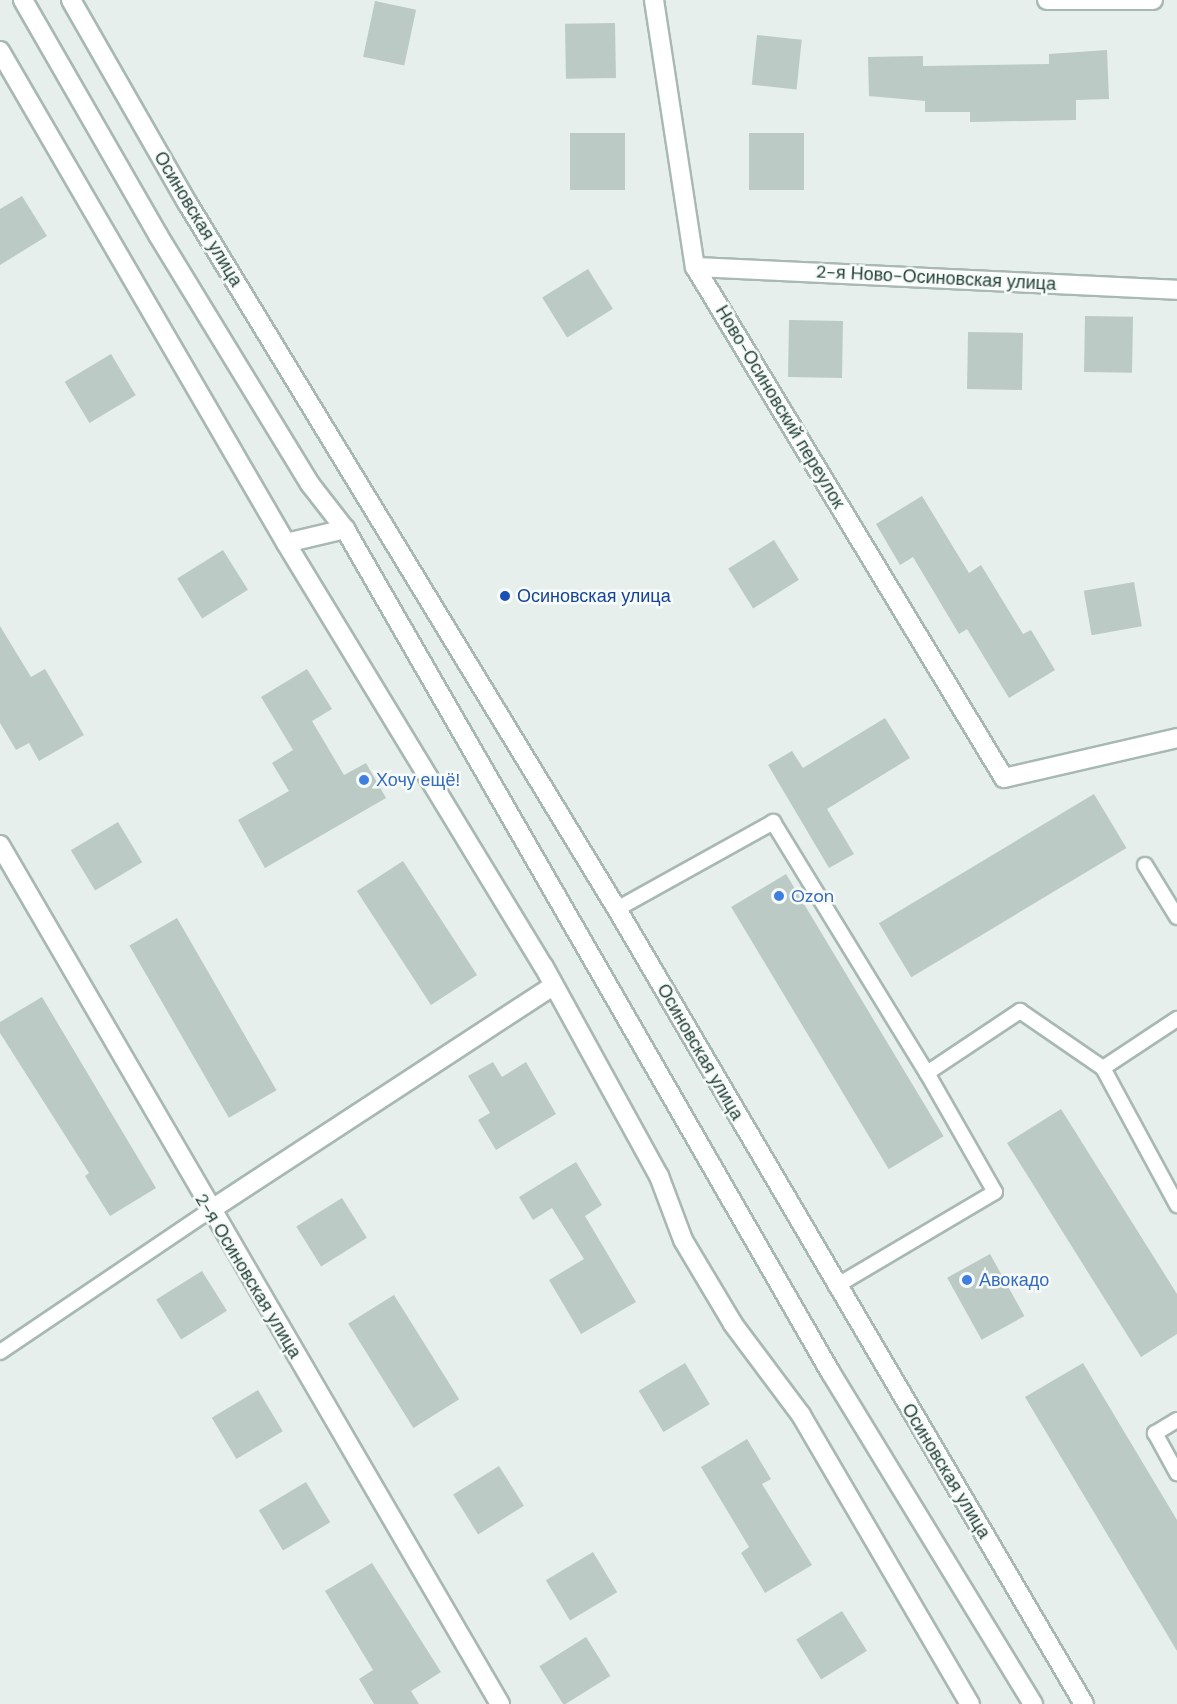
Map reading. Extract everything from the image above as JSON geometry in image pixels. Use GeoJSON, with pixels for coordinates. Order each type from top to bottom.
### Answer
{"type":"FeatureCollection","features":[{"type":"Feature","properties":{"kind":"street"},"geometry":{"type":"LineString","coordinates":[[23,0],[158,235],[310,484],[345,529],[831,1373],[1033,1704]]}},
{"type":"Feature","properties":{"kind":"street","name":"Осиновская улица"},"geometry":{"type":"LineString","coordinates":[[71,0],[188,204],[617,909],[836,1286],[1084,1704]]}},
{"type":"Feature","properties":{"kind":"street","name":"Ново-Осиновский переулок"},"geometry":{"type":"LineString","coordinates":[[654,0],[695,267],[1004,778],[1177,738]]}},
{"type":"Feature","properties":{"kind":"street"},"geometry":{"type":"LineString","coordinates":[[1047,0],[1153,0]]}},
{"type":"Feature","properties":{"kind":"street"},"geometry":{"type":"LineString","coordinates":[[0,51],[286,543],[554,986],[659,1176],[683,1240],[733,1324],[801,1415],[970,1704]]}},
{"type":"Feature","properties":{"kind":"street","name":"2-я Ново-Осиновская улица"},"geometry":{"type":"LineString","coordinates":[[695,267],[1177,290]]}},
{"type":"Feature","properties":{"kind":"street"},"geometry":{"type":"LineString","coordinates":[[286,543],[345,529]]}},
{"type":"Feature","properties":{"kind":"street","name":"2-я Осиновская улица"},"geometry":{"type":"LineString","coordinates":[[0,845],[209,1211],[500,1704]]}},
{"type":"Feature","properties":{"kind":"street"},"geometry":{"type":"LineString","coordinates":[[209,1211],[554,986]]}},
{"type":"Feature","properties":{"kind":"lane"},"geometry":{"type":"LineString","coordinates":[[617,909],[773,822],[927,1072],[995,1192],[836,1286]]}},
{"type":"Feature","properties":{"kind":"lane"},"geometry":{"type":"LineString","coordinates":[[1145,865],[1177,917]]}},
{"type":"Feature","properties":{"kind":"lane"},"geometry":{"type":"LineString","coordinates":[[927,1072],[1020,1011],[1103,1068],[1177,1205]]}},
{"type":"Feature","properties":{"kind":"lane"},"geometry":{"type":"LineString","coordinates":[[1103,1068],[1177,1019]]}},
{"type":"Feature","properties":{"kind":"lane"},"geometry":{"type":"LineString","coordinates":[[0,1352],[209,1211]]}},
{"type":"Feature","properties":{"kind":"lane"},"geometry":{"type":"LineString","coordinates":[[1177,1420],[1155,1433],[1177,1473]]}},
{"type":"Feature","properties":{"kind":"building"},"geometry":{"type":"Polygon","coordinates":[[[375,1],[416,10],[404,65],[363,57],[375,1]]]}},
{"type":"Feature","properties":{"kind":"building"},"geometry":{"type":"Polygon","coordinates":[[[615,23],[616,78],[566,79],[565,24],[615,23]]]}},
{"type":"Feature","properties":{"kind":"building"},"geometry":{"type":"Polygon","coordinates":[[[757,35],[802,40],[797,89],[752,85],[757,35]]]}},
{"type":"Feature","properties":{"kind":"building"},"geometry":{"type":"Polygon","coordinates":[[[1107,50],[1109,99],[1076,100],[1076,120],[970,122],[970,112],[925,112],[925,101],[869,96],[868,57],[923,56],[923,66],[1049,64],[1049,54],[1107,50]]]}},
{"type":"Feature","properties":{"kind":"building"},"geometry":{"type":"Polygon","coordinates":[[[570,133],[625,133],[625,190],[570,190],[570,133]]]}},
{"type":"Feature","properties":{"kind":"building"},"geometry":{"type":"Polygon","coordinates":[[[749,133],[804,133],[804,190],[749,190],[749,133]]]}},
{"type":"Feature","properties":{"kind":"building"},"geometry":{"type":"Polygon","coordinates":[[[22,196],[47,236],[0,265],[0,209],[22,196]]]}},
{"type":"Feature","properties":{"kind":"building"},"geometry":{"type":"Polygon","coordinates":[[[588,269],[613,309],[567,337],[542,298],[588,269]]]}},
{"type":"Feature","properties":{"kind":"building"},"geometry":{"type":"Polygon","coordinates":[[[1085,316],[1133,317],[1132,373],[1084,372],[1085,316]]]}},
{"type":"Feature","properties":{"kind":"building"},"geometry":{"type":"Polygon","coordinates":[[[789,320],[843,321],[842,378],[788,377],[789,320]]]}},
{"type":"Feature","properties":{"kind":"building"},"geometry":{"type":"Polygon","coordinates":[[[968,332],[1023,333],[1022,390],[967,389],[968,332]]]}},
{"type":"Feature","properties":{"kind":"building"},"geometry":{"type":"Polygon","coordinates":[[[111,354],[136,395],[89,423],[65,382],[111,354]]]}},
{"type":"Feature","properties":{"kind":"building"},"geometry":{"type":"Polygon","coordinates":[[[922,496],[969,573],[981,565],[1023,634],[1031,630],[1055,670],[1009,698],[967,629],[959,634],[913,557],[900,565],[876,524],[922,496]]]}},
{"type":"Feature","properties":{"kind":"building"},"geometry":{"type":"Polygon","coordinates":[[[774,540],[799,580],[753,608],[728,569],[774,540]]]}},
{"type":"Feature","properties":{"kind":"building"},"geometry":{"type":"Polygon","coordinates":[[[223,550],[248,590],[202,618],[177,579],[223,550]]]}},
{"type":"Feature","properties":{"kind":"building"},"geometry":{"type":"Polygon","coordinates":[[[1134,582],[1142,626],[1092,635],[1084,591],[1134,582]]]}},
{"type":"Feature","properties":{"kind":"building"},"geometry":{"type":"Polygon","coordinates":[[[0,626],[31,677],[45,669],[84,735],[39,761],[29,743],[16,750],[0,723],[0,626]]]}},
{"type":"Feature","properties":{"kind":"building"},"geometry":{"type":"Polygon","coordinates":[[[307,669],[332,709],[312,721],[344,775],[366,763],[386,798],[265,868],[238,820],[289,791],[272,763],[293,750],[261,697],[307,669]]]}},
{"type":"Feature","properties":{"kind":"building"},"geometry":{"type":"Polygon","coordinates":[[[885,718],[910,758],[827,809],[854,854],[829,868],[768,765],[792,751],[803,768],[885,718]]]}},
{"type":"Feature","properties":{"kind":"building"},"geometry":{"type":"Polygon","coordinates":[[[1094,794],[1126,848],[911,977],[879,923],[1094,794]]]}},
{"type":"Feature","properties":{"kind":"building"},"geometry":{"type":"Polygon","coordinates":[[[118,822],[142,862],[95,891],[71,850],[118,822]]]}},
{"type":"Feature","properties":{"kind":"building"},"geometry":{"type":"Polygon","coordinates":[[[403,861],[477,975],[431,1005],[357,891],[403,861]]]}},
{"type":"Feature","properties":{"kind":"building"},"geometry":{"type":"Polygon","coordinates":[[[786,874],[944,1136],[889,1169],[731,907],[786,874]]]}},
{"type":"Feature","properties":{"kind":"building"},"geometry":{"type":"Polygon","coordinates":[[[177,918],[276,1090],[229,1118],[129,946],[177,918]]]}},
{"type":"Feature","properties":{"kind":"building"},"geometry":{"type":"Polygon","coordinates":[[[42,997],[156,1188],[110,1216],[85,1176],[89,1173],[0,1033],[0,1022],[42,997]]]}},
{"type":"Feature","properties":{"kind":"building"},"geometry":{"type":"Polygon","coordinates":[[[493,1062],[502,1077],[526,1062],[556,1114],[496,1150],[478,1120],[490,1113],[468,1076],[493,1062]]]}},
{"type":"Feature","properties":{"kind":"building"},"geometry":{"type":"Polygon","coordinates":[[[1061,1109],[1177,1294],[1177,1334],[1141,1357],[1007,1143],[1061,1109]]]}},
{"type":"Feature","properties":{"kind":"building"},"geometry":{"type":"Polygon","coordinates":[[[576,1162],[602,1205],[585,1216],[636,1302],[581,1334],[549,1280],[584,1259],[552,1208],[533,1220],[519,1197],[576,1162]]]}},
{"type":"Feature","properties":{"kind":"building"},"geometry":{"type":"Polygon","coordinates":[[[342,1198],[367,1238],[321,1266],[296,1227],[342,1198]]]}},
{"type":"Feature","properties":{"kind":"building"},"geometry":{"type":"Polygon","coordinates":[[[990,1254],[1024,1316],[982,1340],[947,1278],[990,1254]]]}},
{"type":"Feature","properties":{"kind":"building"},"geometry":{"type":"Polygon","coordinates":[[[202,1271],[227,1311],[181,1339],[156,1300],[202,1271]]]}},
{"type":"Feature","properties":{"kind":"building"},"geometry":{"type":"Polygon","coordinates":[[[394,1295],[459,1399],[413,1428],[348,1324],[394,1295]]]}},
{"type":"Feature","properties":{"kind":"building"},"geometry":{"type":"Polygon","coordinates":[[[685,1363],[710,1404],[663,1432],[639,1391],[685,1363]]]}},
{"type":"Feature","properties":{"kind":"building"},"geometry":{"type":"Polygon","coordinates":[[[1083,1363],[1177,1520],[1177,1651],[1025,1397],[1083,1363]]]}},
{"type":"Feature","properties":{"kind":"building"},"geometry":{"type":"Polygon","coordinates":[[[258,1390],[283,1431],[236,1459],[212,1418],[258,1390]]]}},
{"type":"Feature","properties":{"kind":"building"},"geometry":{"type":"Polygon","coordinates":[[[747,1439],[771,1479],[762,1484],[812,1565],[765,1593],[741,1553],[749,1547],[701,1467],[747,1439]]]}},
{"type":"Feature","properties":{"kind":"building"},"geometry":{"type":"Polygon","coordinates":[[[499,1466],[524,1506],[478,1534],[453,1495],[499,1466]]]}},
{"type":"Feature","properties":{"kind":"building"},"geometry":{"type":"Polygon","coordinates":[[[306,1482],[330,1522],[283,1551],[259,1510],[306,1482]]]}},
{"type":"Feature","properties":{"kind":"building"},"geometry":{"type":"Polygon","coordinates":[[[593,1552],[617,1592],[570,1621],[546,1580],[593,1552]]]}},
{"type":"Feature","properties":{"kind":"building"},"geometry":{"type":"Polygon","coordinates":[[[372,1563],[441,1672],[411,1691],[419,1704],[374,1704],[359,1679],[373,1670],[325,1591],[372,1563]]]}},
{"type":"Feature","properties":{"kind":"building"},"geometry":{"type":"Polygon","coordinates":[[[842,1611],[867,1651],[821,1679],[796,1640],[842,1611]]]}},
{"type":"Feature","properties":{"kind":"building"},"geometry":{"type":"Polygon","coordinates":[[[586,1637],[610,1676],[563,1704],[539,1666],[586,1637]]]}},
{"type":"Feature","properties":{"kind":"place","name":"Осиновская улица"},"geometry":{"type":"Point","coordinates":[505,596]}},
{"type":"Feature","properties":{"kind":"place","name":"Хочу ещё!"},"geometry":{"type":"Point","coordinates":[364,780]}},
{"type":"Feature","properties":{"kind":"place","name":"Ozon"},"geometry":{"type":"Point","coordinates":[779,896]}},
{"type":"Feature","properties":{"kind":"place","name":"Авокадо"},"geometry":{"type":"Point","coordinates":[967,1280]}}]}
